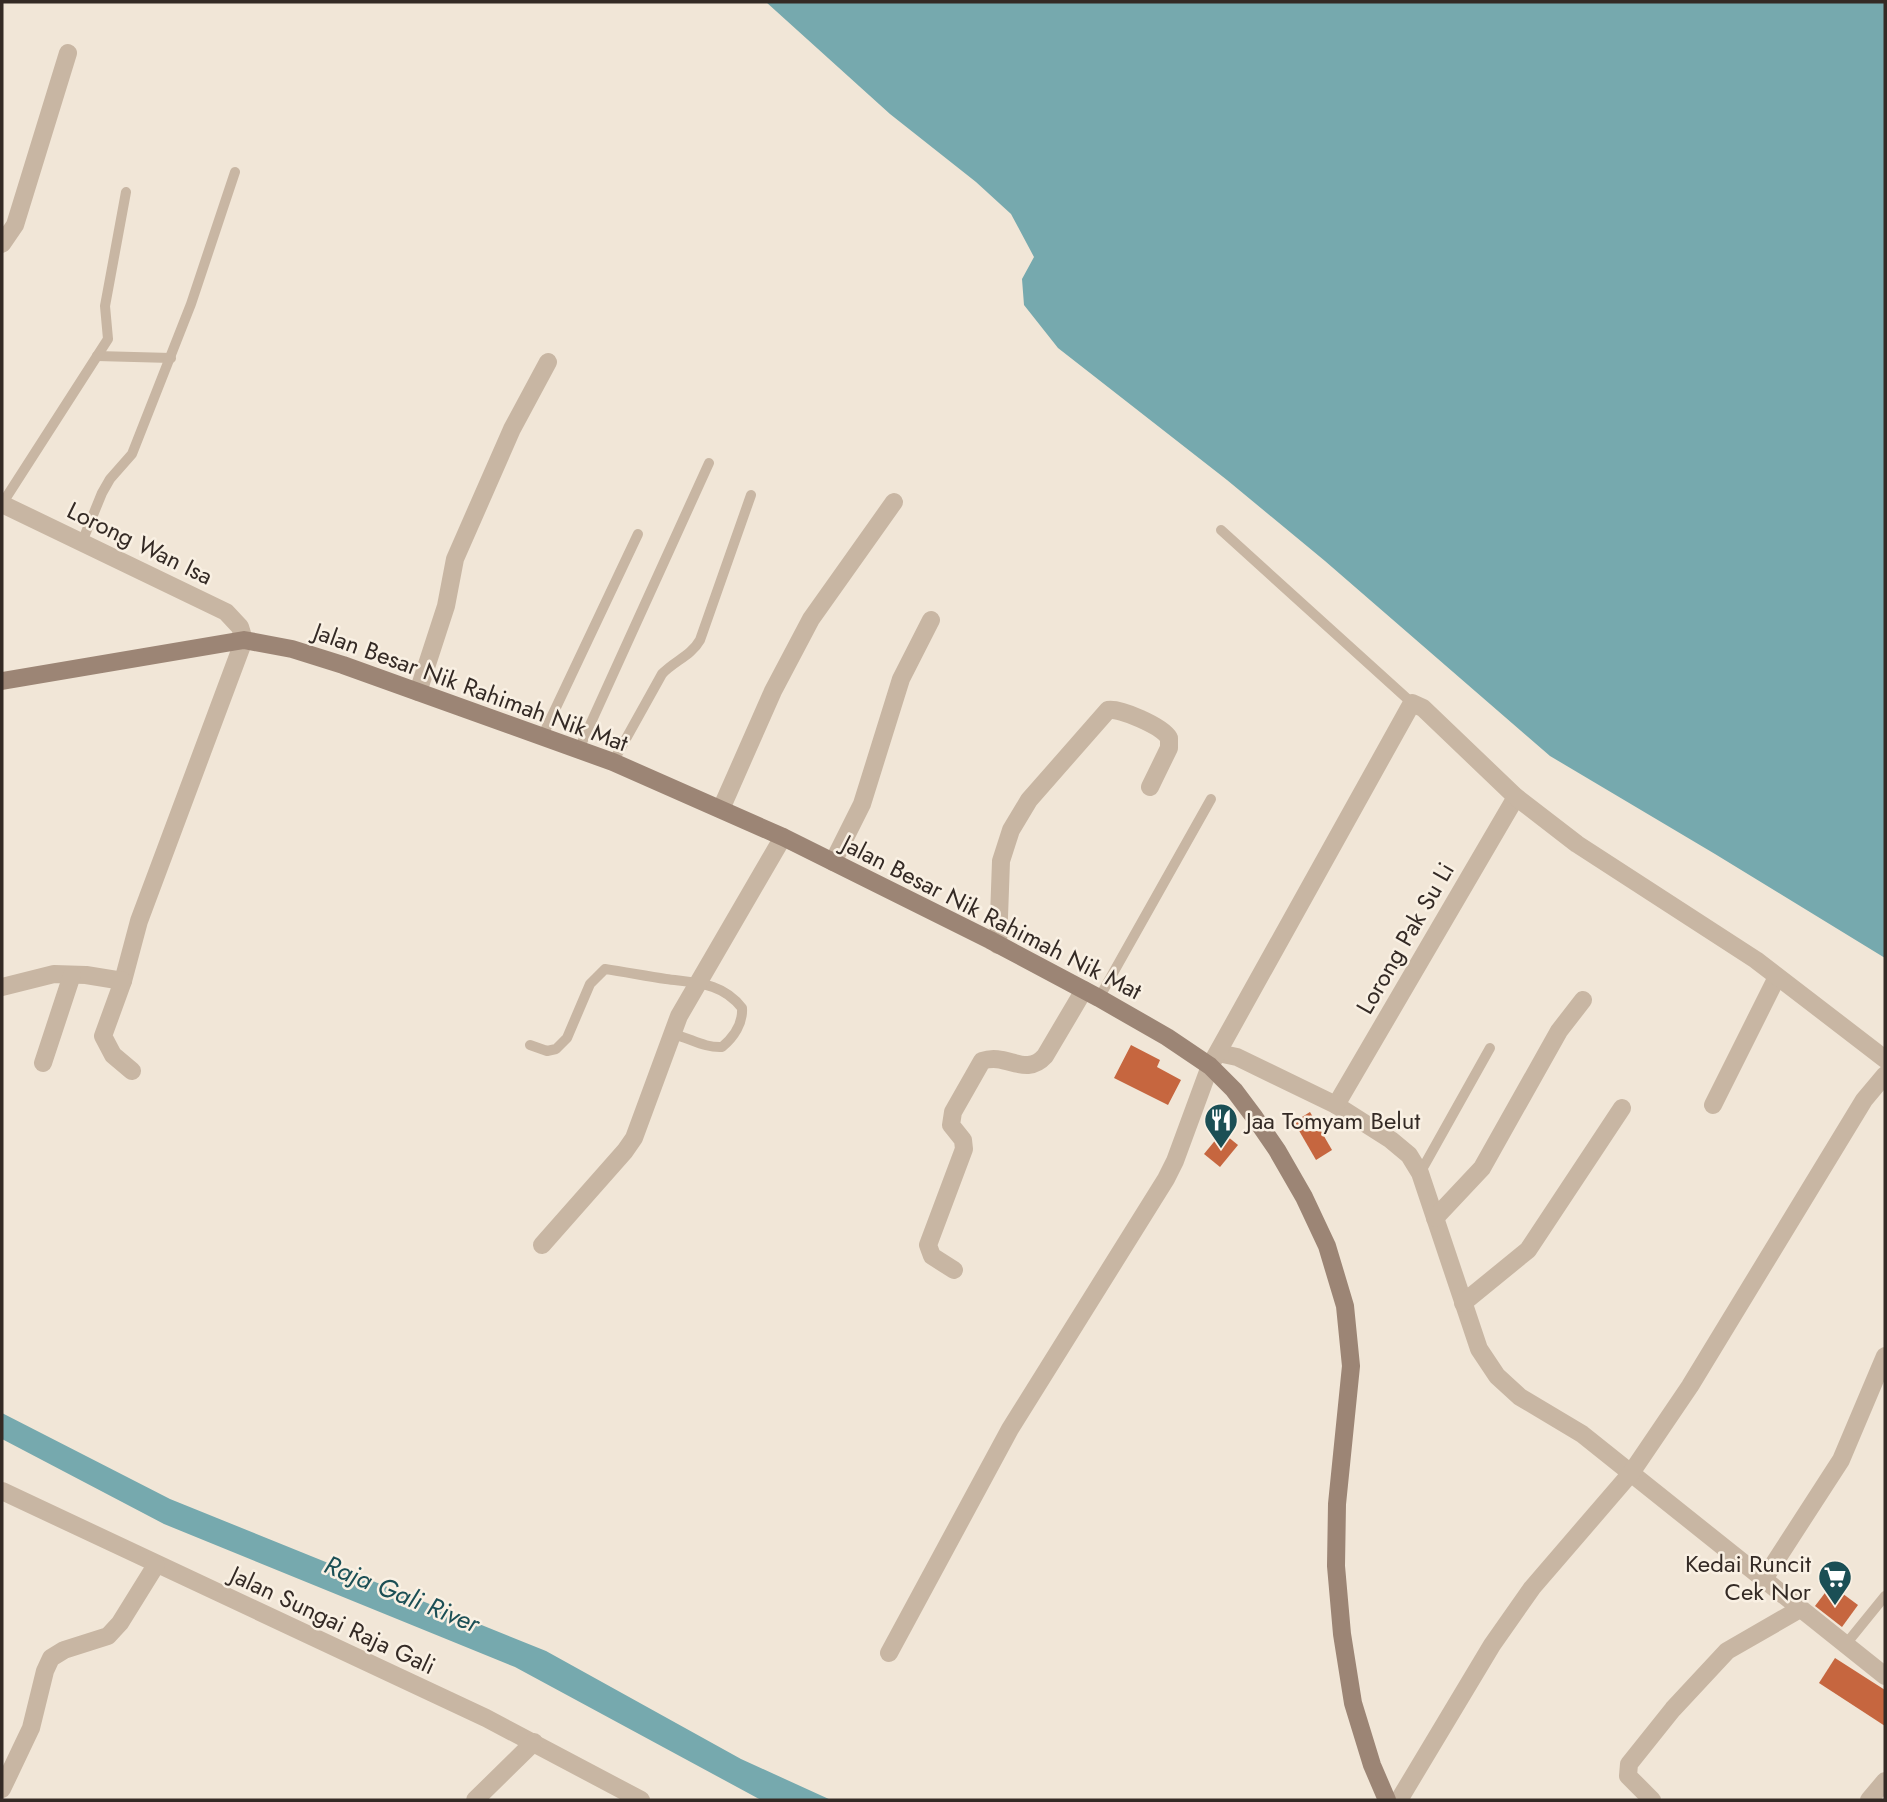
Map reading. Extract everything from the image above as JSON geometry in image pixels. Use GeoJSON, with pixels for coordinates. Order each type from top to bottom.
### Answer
{"type":"FeatureCollection","features":[{"type":"Feature","properties":{"kind":"street"},"geometry":{"type":"LineString","coordinates":[[2,244],[15,225],[68,53]]}},
{"type":"Feature","properties":{"kind":"street"},"geometry":{"type":"LineString","coordinates":[[418,692],[446,606],[453,567],[460,547],[512,429],[548,362]]}},
{"type":"Feature","properties":{"kind":"street"},"geometry":{"type":"LineString","coordinates":[[720,809],[773,691],[811,619],[894,502]]}},
{"type":"Feature","properties":{"kind":"street","name":"Lorong Wan Isa"},"geometry":{"type":"LineString","coordinates":[[2,504],[226,612],[240,627],[244,640]]}},
{"type":"Feature","properties":{"kind":"street"},"geometry":{"type":"LineString","coordinates":[[833,862],[863,802],[901,679],[931,620]]}},
{"type":"Feature","properties":{"kind":"street"},"geometry":{"type":"LineString","coordinates":[[132,1071],[113,1055],[103,1036],[123,981],[139,921],[244,640]]}},
{"type":"Feature","properties":{"kind":"street","name":"Jalan Besar Nik Rahimah Nik Mat"},"geometry":{"type":"LineString","coordinates":[[2,681],[244,640],[292,649],[579,749],[720,809],[998,945],[1214,1060],[1277,1150],[1297,1185],[1327,1246],[1345,1306],[1351,1366],[1338,1504],[1336,1566],[1342,1634],[1353,1703],[1372,1765],[1387,1800]]}},
{"type":"Feature","properties":{"kind":"street"},"geometry":{"type":"LineString","coordinates":[[889,1653],[1010,1429],[1166,1179],[1214,1060],[1412,703],[1423,708],[1516,797],[1577,844],[1756,960],[1885,1059]]}},
{"type":"Feature","properties":{"kind":"street"},"geometry":{"type":"LineString","coordinates":[[998,945],[1001,862],[1011,830],[1029,800],[1108,710],[1119,710],[1161,729],[1169,738],[1168,748],[1150,787]]}},
{"type":"Feature","properties":{"kind":"street","name":"Lorong Pak Su Li"},"geometry":{"type":"LineString","coordinates":[[1336,1105],[1516,797]]}},
{"type":"Feature","properties":{"kind":"street"},"geometry":{"type":"LineString","coordinates":[[542,1245],[634,1138],[671,1034],[783,838]]}},
{"type":"Feature","properties":{"kind":"street"},"geometry":{"type":"LineString","coordinates":[[2,987],[54,974],[123,981]]}},
{"type":"Feature","properties":{"kind":"street"},"geometry":{"type":"LineString","coordinates":[[43,1063],[72,975]]}},
{"type":"Feature","properties":{"kind":"street"},"geometry":{"type":"LineString","coordinates":[[1713,1105],[1777,977]]}},
{"type":"Feature","properties":{"kind":"street"},"geometry":{"type":"LineString","coordinates":[[954,1270],[932,1256],[928,1245],[964,1149],[963,1140],[951,1125],[953,1112],[982,1061],[1000,1058],[1022,1065],[1038,1063],[1091,994]]}},
{"type":"Feature","properties":{"kind":"street"},"geometry":{"type":"LineString","coordinates":[[1435,1218],[1482,1168],[1559,1031],[1583,1000]]}},
{"type":"Feature","properties":{"kind":"street"},"geometry":{"type":"LineString","coordinates":[[1214,1060],[1237,1057],[1336,1105],[1391,1140],[1409,1155],[1420,1173],[1479,1349],[1497,1376],[1520,1397],[1582,1434],[1885,1676]]}},
{"type":"Feature","properties":{"kind":"street"},"geometry":{"type":"LineString","coordinates":[[1399,1800],[1492,1645],[1532,1588],[1631,1473],[1690,1386],[1864,1100],[1885,1075]]}},
{"type":"Feature","properties":{"kind":"street"},"geometry":{"type":"LineString","coordinates":[[1463,1303],[1528,1250],[1622,1108]]}},
{"type":"Feature","properties":{"kind":"street"},"geometry":{"type":"LineString","coordinates":[[1764,1579],[1841,1460],[1885,1356]]}},
{"type":"Feature","properties":{"kind":"street","name":"Jalan Sungai Raja Gali"},"geometry":{"type":"LineString","coordinates":[[2,1491],[534,1742],[641,1800]]}},
{"type":"Feature","properties":{"kind":"street"},"geometry":{"type":"LineString","coordinates":[[2,1789],[15,1766],[30,1728],[51,1658],[64,1650],[108,1636],[120,1623],[156,1565]]}},
{"type":"Feature","properties":{"kind":"street"},"geometry":{"type":"LineString","coordinates":[[1652,1800],[1628,1776],[1629,1764],[1673,1709],[1727,1651],[1800,1609]]}},
{"type":"Feature","properties":{"kind":"street"},"geometry":{"type":"LineString","coordinates":[[475,1800],[534,1742]]}},
{"type":"Feature","properties":{"kind":"street"},"geometry":{"type":"LineString","coordinates":[[1869,1800],[1885,1781]]}},
{"type":"Feature","properties":{"kind":"lane"},"geometry":{"type":"LineString","coordinates":[[82,542],[102,493],[110,479],[132,454],[171,358],[235,172]]}},
{"type":"Feature","properties":{"kind":"lane","name":"Lorong Wan Isa"},"geometry":{"type":"LineString","coordinates":[[2,504],[108,336],[105,306],[126,191]]}},
{"type":"Feature","properties":{"kind":"lane"},"geometry":{"type":"LineString","coordinates":[[97,356],[171,358]]}},
{"type":"Feature","properties":{"kind":"lane"},"geometry":{"type":"LineString","coordinates":[[579,749],[709,463]]}},
{"type":"Feature","properties":{"kind":"lane"},"geometry":{"type":"LineString","coordinates":[[613,762],[662,674],[689,654],[700,640],[751,495]]}},
{"type":"Feature","properties":{"kind":"lane"},"geometry":{"type":"LineString","coordinates":[[1221,530],[1412,703]]}},
{"type":"Feature","properties":{"kind":"lane"},"geometry":{"type":"LineString","coordinates":[[542,737],[638,534]]}},
{"type":"Feature","properties":{"kind":"lane"},"geometry":{"type":"LineString","coordinates":[[1091,994],[1211,799]]}},
{"type":"Feature","properties":{"kind":"lane"},"geometry":{"type":"LineString","coordinates":[[530,1045],[547,1051],[556,1049],[567,1038],[590,984],[605,970],[701,981],[738,1001],[743,1007],[740,1023],[730,1040],[722,1047],[706,1046],[671,1034]]}},
{"type":"Feature","properties":{"kind":"lane"},"geometry":{"type":"LineString","coordinates":[[1420,1173],[1490,1048]]}},
{"type":"Feature","properties":{"kind":"lane"},"geometry":{"type":"LineString","coordinates":[[1846,1644],[1885,1596]]}},
{"type":"Feature","properties":{"kind":"water"},"geometry":{"type":"Polygon","coordinates":[[[766,2],[1885,2],[1885,958],[1550,756],[1325,561],[1227,480],[1058,348],[1024,305],[1022,279],[1034,257],[1011,214],[976,182],[890,114],[766,2]]]}},
{"type":"Feature","properties":{"kind":"water","name":"Raja Gali River"},"geometry":{"type":"Polygon","coordinates":[[[2,1413],[170,1499],[546,1651],[741,1759],[831,1800],[761,1800],[515,1667],[164,1524],[2,1439],[2,1413]]]}},
{"type":"Feature","properties":{"kind":"building"},"geometry":{"type":"Polygon","coordinates":[[[1131,1045],[1160,1060],[1157,1067],[1181,1080],[1168,1105],[1114,1078],[1131,1045]]]}},
{"type":"Feature","properties":{"kind":"building"},"geometry":{"type":"Polygon","coordinates":[[[1310,1112],[1332,1150],[1316,1160],[1294,1122],[1310,1112]]]}},
{"type":"Feature","properties":{"kind":"building","name":"Jaa Tomyam Belut"},"geometry":{"type":"Polygon","coordinates":[[[1222,1132],[1238,1145],[1220,1167],[1204,1154],[1222,1132]]]}},
{"type":"Feature","properties":{"kind":"building","name":"Kedai Runcit Cek Nor"},"geometry":{"type":"Polygon","coordinates":[[[1831,1585],[1858,1605],[1842,1627],[1815,1606],[1831,1585]]]}},
{"type":"Feature","properties":{"kind":"building"},"geometry":{"type":"Polygon","coordinates":[[[1835,1658],[1885,1690],[1885,1726],[1819,1683],[1835,1658]]]}},
{"type":"Feature","properties":{"kind":"place","name":"Jaa Tomyam Belut"},"geometry":{"type":"Point","coordinates":[1221,1150]}},
{"type":"Feature","properties":{"kind":"place","name":"Kedai Runcit Cek Nor"},"geometry":{"type":"Point","coordinates":[1835,1607]}}]}
